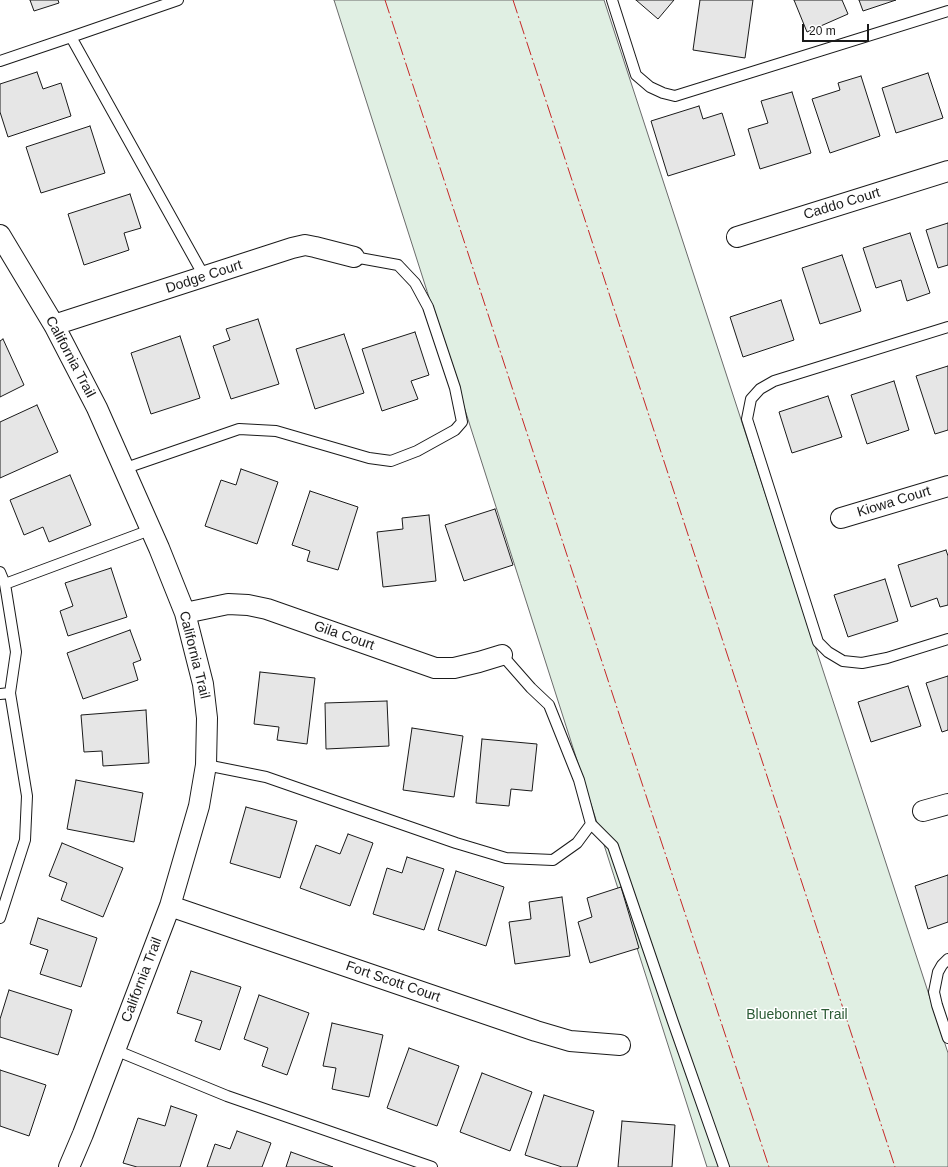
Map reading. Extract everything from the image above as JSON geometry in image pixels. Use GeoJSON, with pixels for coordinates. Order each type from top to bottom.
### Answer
{"type":"FeatureCollection","features":[{"type":"Feature","properties":{"kind":"street","name":"Caddo Court"},"geometry":{"type":"LineString","coordinates":[[737,237],[948,171]]}},
{"type":"Feature","properties":{"kind":"street","name":"California Trail"},"geometry":{"type":"LineString","coordinates":[[0,235],[54,325],[97,408],[124,469],[185,613],[203,684],[207,718],[206,765],[199,806],[170,906],[69,1167]]}},
{"type":"Feature","properties":{"kind":"street","name":"Dodge Court"},"geometry":{"type":"LineString","coordinates":[[54,325],[305,245],[315,246],[354,257]]}},
{"type":"Feature","properties":{"kind":"street","name":"Kiowa Court"},"geometry":{"type":"LineString","coordinates":[[841,518],[948,486]]}},
{"type":"Feature","properties":{"kind":"street","name":"Gila Court"},"geometry":{"type":"LineString","coordinates":[[185,613],[228,604],[254,607],[267,610],[435,668],[454,668],[502,655]]}},
{"type":"Feature","properties":{"kind":"street"},"geometry":{"type":"LineString","coordinates":[[923,811],[948,804]]}},
{"type":"Feature","properties":{"kind":"street","name":"Fort Scott Court"},"geometry":{"type":"LineString","coordinates":[[170,906],[536,1031],[570,1041],[620,1045]]}},
{"type":"Feature","properties":{"kind":"lane"},"geometry":{"type":"LineString","coordinates":[[0,61],[178,0]]}},
{"type":"Feature","properties":{"kind":"lane"},"geometry":{"type":"LineString","coordinates":[[612,0],[636,74],[650,87],[663,93],[675,96],[948,12]]}},
{"type":"Feature","properties":{"kind":"lane"},"geometry":{"type":"LineString","coordinates":[[71,37],[204,276]]}},
{"type":"Feature","properties":{"kind":"lane"},"geometry":{"type":"LineString","coordinates":[[124,469],[239,430],[276,431],[369,458],[391,461],[417,451],[455,430],[462,422],[455,388],[428,307],[415,283],[398,265],[354,257]]}},
{"type":"Feature","properties":{"kind":"lane"},"geometry":{"type":"LineString","coordinates":[[948,328],[774,381],[760,389],[751,399],[747,419],[818,642],[828,652],[843,661],[862,663],[887,658],[948,639]]}},
{"type":"Feature","properties":{"kind":"lane"},"geometry":{"type":"LineString","coordinates":[[5,584],[150,530]]}},
{"type":"Feature","properties":{"kind":"lane"},"geometry":{"type":"LineString","coordinates":[[0,572],[5,584],[16,652],[5,694],[27,796],[25,840],[0,918]]}},
{"type":"Feature","properties":{"kind":"lane"},"geometry":{"type":"LineString","coordinates":[[502,655],[531,688],[549,705],[579,780],[591,824],[613,846],[724,1167]]}},
{"type":"Feature","properties":{"kind":"lane"},"geometry":{"type":"LineString","coordinates":[[206,765],[266,777],[456,843],[506,858],[553,860],[577,843],[591,824]]}},
{"type":"Feature","properties":{"kind":"lane"},"geometry":{"type":"LineString","coordinates":[[948,959],[938,972],[934,992],[948,1038]]}},
{"type":"Feature","properties":{"kind":"lane"},"geometry":{"type":"LineString","coordinates":[[115,1050],[227,1096],[432,1167]]}},
{"type":"Feature","properties":{"kind":"green space","name":"Bluebonnet Trail"},"geometry":{"type":"Polygon","coordinates":[[[334,0],[604,0],[948,1053],[948,1167],[707,1167],[334,0]]]}},
{"type":"Feature","properties":{"kind":"building"},"geometry":{"type":"Polygon","coordinates":[[[30,0],[58,0],[59,3],[34,11],[30,0]]]}},
{"type":"Feature","properties":{"kind":"building"},"geometry":{"type":"Polygon","coordinates":[[[636,0],[674,0],[658,19],[636,0]]]}},
{"type":"Feature","properties":{"kind":"building"},"geometry":{"type":"Polygon","coordinates":[[[700,0],[753,0],[745,58],[693,50],[700,0]]]}},
{"type":"Feature","properties":{"kind":"building"},"geometry":{"type":"Polygon","coordinates":[[[794,0],[842,0],[848,14],[807,32],[794,0]]]}},
{"type":"Feature","properties":{"kind":"building"},"geometry":{"type":"Polygon","coordinates":[[[859,0],[896,0],[863,11],[859,0]]]}},
{"type":"Feature","properties":{"kind":"building"},"geometry":{"type":"Polygon","coordinates":[[[37,72],[43,89],[61,83],[71,116],[8,137],[0,112],[0,84],[37,72]]]}},
{"type":"Feature","properties":{"kind":"building"},"geometry":{"type":"Polygon","coordinates":[[[928,73],[943,118],[896,133],[882,88],[928,73]]]}},
{"type":"Feature","properties":{"kind":"building"},"geometry":{"type":"Polygon","coordinates":[[[861,76],[880,136],[830,153],[812,99],[840,90],[838,83],[861,76]]]}},
{"type":"Feature","properties":{"kind":"building"},"geometry":{"type":"Polygon","coordinates":[[[792,92],[811,153],[760,169],[748,129],[768,123],[761,101],[792,92]]]}},
{"type":"Feature","properties":{"kind":"building"},"geometry":{"type":"Polygon","coordinates":[[[699,106],[703,119],[722,113],[735,155],[668,176],[651,121],[699,106]]]}},
{"type":"Feature","properties":{"kind":"building"},"geometry":{"type":"Polygon","coordinates":[[[90,126],[105,173],[41,193],[26,147],[90,126]]]}},
{"type":"Feature","properties":{"kind":"building"},"geometry":{"type":"Polygon","coordinates":[[[130,194],[141,228],[124,233],[129,250],[84,265],[68,214],[130,194]]]}},
{"type":"Feature","properties":{"kind":"building"},"geometry":{"type":"Polygon","coordinates":[[[948,223],[948,265],[938,268],[926,230],[948,223]]]}},
{"type":"Feature","properties":{"kind":"building"},"geometry":{"type":"Polygon","coordinates":[[[910,233],[930,293],[907,301],[901,280],[876,288],[863,248],[910,233]]]}},
{"type":"Feature","properties":{"kind":"building"},"geometry":{"type":"Polygon","coordinates":[[[842,255],[861,311],[820,324],[802,268],[842,255]]]}},
{"type":"Feature","properties":{"kind":"building"},"geometry":{"type":"Polygon","coordinates":[[[781,300],[794,340],[743,357],[730,317],[781,300]]]}},
{"type":"Feature","properties":{"kind":"building"},"geometry":{"type":"Polygon","coordinates":[[[258,319],[279,384],[231,399],[213,346],[230,340],[226,329],[258,319]]]}},
{"type":"Feature","properties":{"kind":"building"},"geometry":{"type":"Polygon","coordinates":[[[415,332],[429,375],[411,381],[418,399],[382,411],[362,349],[415,332]]]}},
{"type":"Feature","properties":{"kind":"building"},"geometry":{"type":"Polygon","coordinates":[[[344,334],[364,393],[315,409],[296,349],[344,334]]]}},
{"type":"Feature","properties":{"kind":"building"},"geometry":{"type":"Polygon","coordinates":[[[180,336],[200,398],[151,414],[131,353],[180,336]]]}},
{"type":"Feature","properties":{"kind":"building"},"geometry":{"type":"Polygon","coordinates":[[[3,339],[24,385],[0,397],[0,341],[3,339]]]}},
{"type":"Feature","properties":{"kind":"building"},"geometry":{"type":"Polygon","coordinates":[[[948,366],[948,430],[935,434],[916,376],[948,366]]]}},
{"type":"Feature","properties":{"kind":"building"},"geometry":{"type":"Polygon","coordinates":[[[894,381],[909,430],[867,444],[851,395],[894,381]]]}},
{"type":"Feature","properties":{"kind":"building"},"geometry":{"type":"Polygon","coordinates":[[[828,396],[842,437],[792,453],[779,412],[828,396]]]}},
{"type":"Feature","properties":{"kind":"building"},"geometry":{"type":"Polygon","coordinates":[[[37,405],[58,452],[0,478],[0,422],[37,405]]]}},
{"type":"Feature","properties":{"kind":"building"},"geometry":{"type":"Polygon","coordinates":[[[241,469],[278,482],[257,544],[205,526],[221,480],[236,485],[241,469]]]}},
{"type":"Feature","properties":{"kind":"building"},"geometry":{"type":"Polygon","coordinates":[[[70,475],[91,525],[49,542],[43,527],[24,535],[10,500],[70,475]]]}},
{"type":"Feature","properties":{"kind":"building"},"geometry":{"type":"Polygon","coordinates":[[[310,491],[358,507],[338,570],[307,561],[310,551],[292,545],[310,491]]]}},
{"type":"Feature","properties":{"kind":"building"},"geometry":{"type":"Polygon","coordinates":[[[495,509],[513,565],[464,581],[445,525],[495,509]]]}},
{"type":"Feature","properties":{"kind":"building"},"geometry":{"type":"Polygon","coordinates":[[[429,515],[436,581],[383,587],[377,532],[403,529],[402,518],[429,515]]]}},
{"type":"Feature","properties":{"kind":"building"},"geometry":{"type":"Polygon","coordinates":[[[946,550],[948,556],[948,605],[940,607],[937,598],[911,607],[898,565],[946,550]]]}},
{"type":"Feature","properties":{"kind":"building"},"geometry":{"type":"Polygon","coordinates":[[[111,568],[127,617],[68,636],[60,611],[73,606],[65,583],[111,568]]]}},
{"type":"Feature","properties":{"kind":"building"},"geometry":{"type":"Polygon","coordinates":[[[885,579],[898,621],[848,637],[834,595],[885,579]]]}},
{"type":"Feature","properties":{"kind":"building"},"geometry":{"type":"Polygon","coordinates":[[[130,630],[141,660],[133,663],[138,680],[83,699],[67,653],[130,630]]]}},
{"type":"Feature","properties":{"kind":"building"},"geometry":{"type":"Polygon","coordinates":[[[260,672],[315,678],[307,744],[277,740],[279,727],[254,724],[260,672]]]}},
{"type":"Feature","properties":{"kind":"building"},"geometry":{"type":"Polygon","coordinates":[[[948,676],[948,730],[942,732],[926,683],[948,676]]]}},
{"type":"Feature","properties":{"kind":"building"},"geometry":{"type":"Polygon","coordinates":[[[908,686],[921,726],[871,742],[858,702],[908,686]]]}},
{"type":"Feature","properties":{"kind":"building"},"geometry":{"type":"Polygon","coordinates":[[[387,701],[389,746],[326,749],[325,703],[387,701]]]}},
{"type":"Feature","properties":{"kind":"building"},"geometry":{"type":"Polygon","coordinates":[[[146,710],[149,763],[103,766],[102,751],[84,752],[81,715],[146,710]]]}},
{"type":"Feature","properties":{"kind":"building"},"geometry":{"type":"Polygon","coordinates":[[[412,728],[463,736],[454,797],[403,790],[412,728]]]}},
{"type":"Feature","properties":{"kind":"building"},"geometry":{"type":"Polygon","coordinates":[[[482,739],[537,744],[532,791],[511,789],[509,806],[476,803],[482,739]]]}},
{"type":"Feature","properties":{"kind":"building"},"geometry":{"type":"Polygon","coordinates":[[[76,780],[143,793],[134,842],[67,829],[76,780]]]}},
{"type":"Feature","properties":{"kind":"building"},"geometry":{"type":"Polygon","coordinates":[[[246,807],[297,821],[280,878],[230,863],[246,807]]]}},
{"type":"Feature","properties":{"kind":"building"},"geometry":{"type":"Polygon","coordinates":[[[348,834],[373,843],[350,906],[300,888],[316,845],[340,854],[348,834]]]}},
{"type":"Feature","properties":{"kind":"building"},"geometry":{"type":"Polygon","coordinates":[[[62,843],[123,868],[103,917],[61,900],[67,883],[49,876],[62,843]]]}},
{"type":"Feature","properties":{"kind":"building"},"geometry":{"type":"Polygon","coordinates":[[[407,857],[444,869],[424,930],[373,914],[387,868],[402,873],[407,857]]]}},
{"type":"Feature","properties":{"kind":"building"},"geometry":{"type":"Polygon","coordinates":[[[456,871],[504,887],[486,946],[438,930],[456,871]]]}},
{"type":"Feature","properties":{"kind":"building"},"geometry":{"type":"Polygon","coordinates":[[[948,875],[948,922],[928,929],[915,886],[948,875]]]}},
{"type":"Feature","properties":{"kind":"building"},"geometry":{"type":"Polygon","coordinates":[[[621,887],[639,948],[590,963],[578,922],[592,917],[587,898],[621,887]]]}},
{"type":"Feature","properties":{"kind":"building"},"geometry":{"type":"Polygon","coordinates":[[[562,897],[570,956],[515,964],[509,922],[531,919],[529,902],[562,897]]]}},
{"type":"Feature","properties":{"kind":"building"},"geometry":{"type":"Polygon","coordinates":[[[38,918],[97,938],[81,987],[40,974],[48,950],[30,944],[38,918]]]}},
{"type":"Feature","properties":{"kind":"building"},"geometry":{"type":"Polygon","coordinates":[[[191,971],[241,987],[220,1050],[195,1041],[202,1021],[177,1013],[191,971]]]}},
{"type":"Feature","properties":{"kind":"building"},"geometry":{"type":"Polygon","coordinates":[[[9,990],[72,1010],[58,1055],[0,1037],[0,1019],[9,990]]]}},
{"type":"Feature","properties":{"kind":"building"},"geometry":{"type":"Polygon","coordinates":[[[259,995],[309,1013],[287,1075],[262,1066],[268,1048],[244,1039],[259,995]]]}},
{"type":"Feature","properties":{"kind":"building"},"geometry":{"type":"Polygon","coordinates":[[[332,1023],[383,1035],[369,1097],[332,1089],[336,1068],[323,1066],[332,1023]]]}},
{"type":"Feature","properties":{"kind":"building"},"geometry":{"type":"Polygon","coordinates":[[[409,1048],[459,1066],[437,1126],[387,1108],[409,1048]]]}},
{"type":"Feature","properties":{"kind":"building"},"geometry":{"type":"Polygon","coordinates":[[[0,1070],[46,1085],[29,1136],[0,1126],[0,1070]]]}},
{"type":"Feature","properties":{"kind":"building"},"geometry":{"type":"Polygon","coordinates":[[[482,1073],[532,1092],[510,1151],[460,1132],[482,1073]]]}},
{"type":"Feature","properties":{"kind":"building"},"geometry":{"type":"Polygon","coordinates":[[[544,1095],[594,1111],[577,1167],[562,1167],[525,1155],[544,1095]]]}},
{"type":"Feature","properties":{"kind":"building"},"geometry":{"type":"Polygon","coordinates":[[[171,1106],[197,1115],[180,1167],[137,1167],[123,1163],[138,1118],[165,1126],[171,1106]]]}},
{"type":"Feature","properties":{"kind":"building"},"geometry":{"type":"Polygon","coordinates":[[[622,1121],[675,1125],[672,1167],[618,1167],[622,1121]]]}},
{"type":"Feature","properties":{"kind":"building"},"geometry":{"type":"Polygon","coordinates":[[[237,1131],[271,1143],[262,1167],[207,1167],[215,1144],[230,1149],[237,1131]]]}},
{"type":"Feature","properties":{"kind":"building"},"geometry":{"type":"Polygon","coordinates":[[[291,1152],[333,1167],[286,1167],[291,1152]]]}},
{"type":"Feature","properties":{"kind":"power"},"geometry":{"type":"LineString","coordinates":[[385,0],[769,1167]]}},
{"type":"Feature","properties":{"kind":"power"},"geometry":{"type":"LineString","coordinates":[[513,0],[895,1167]]}}]}
